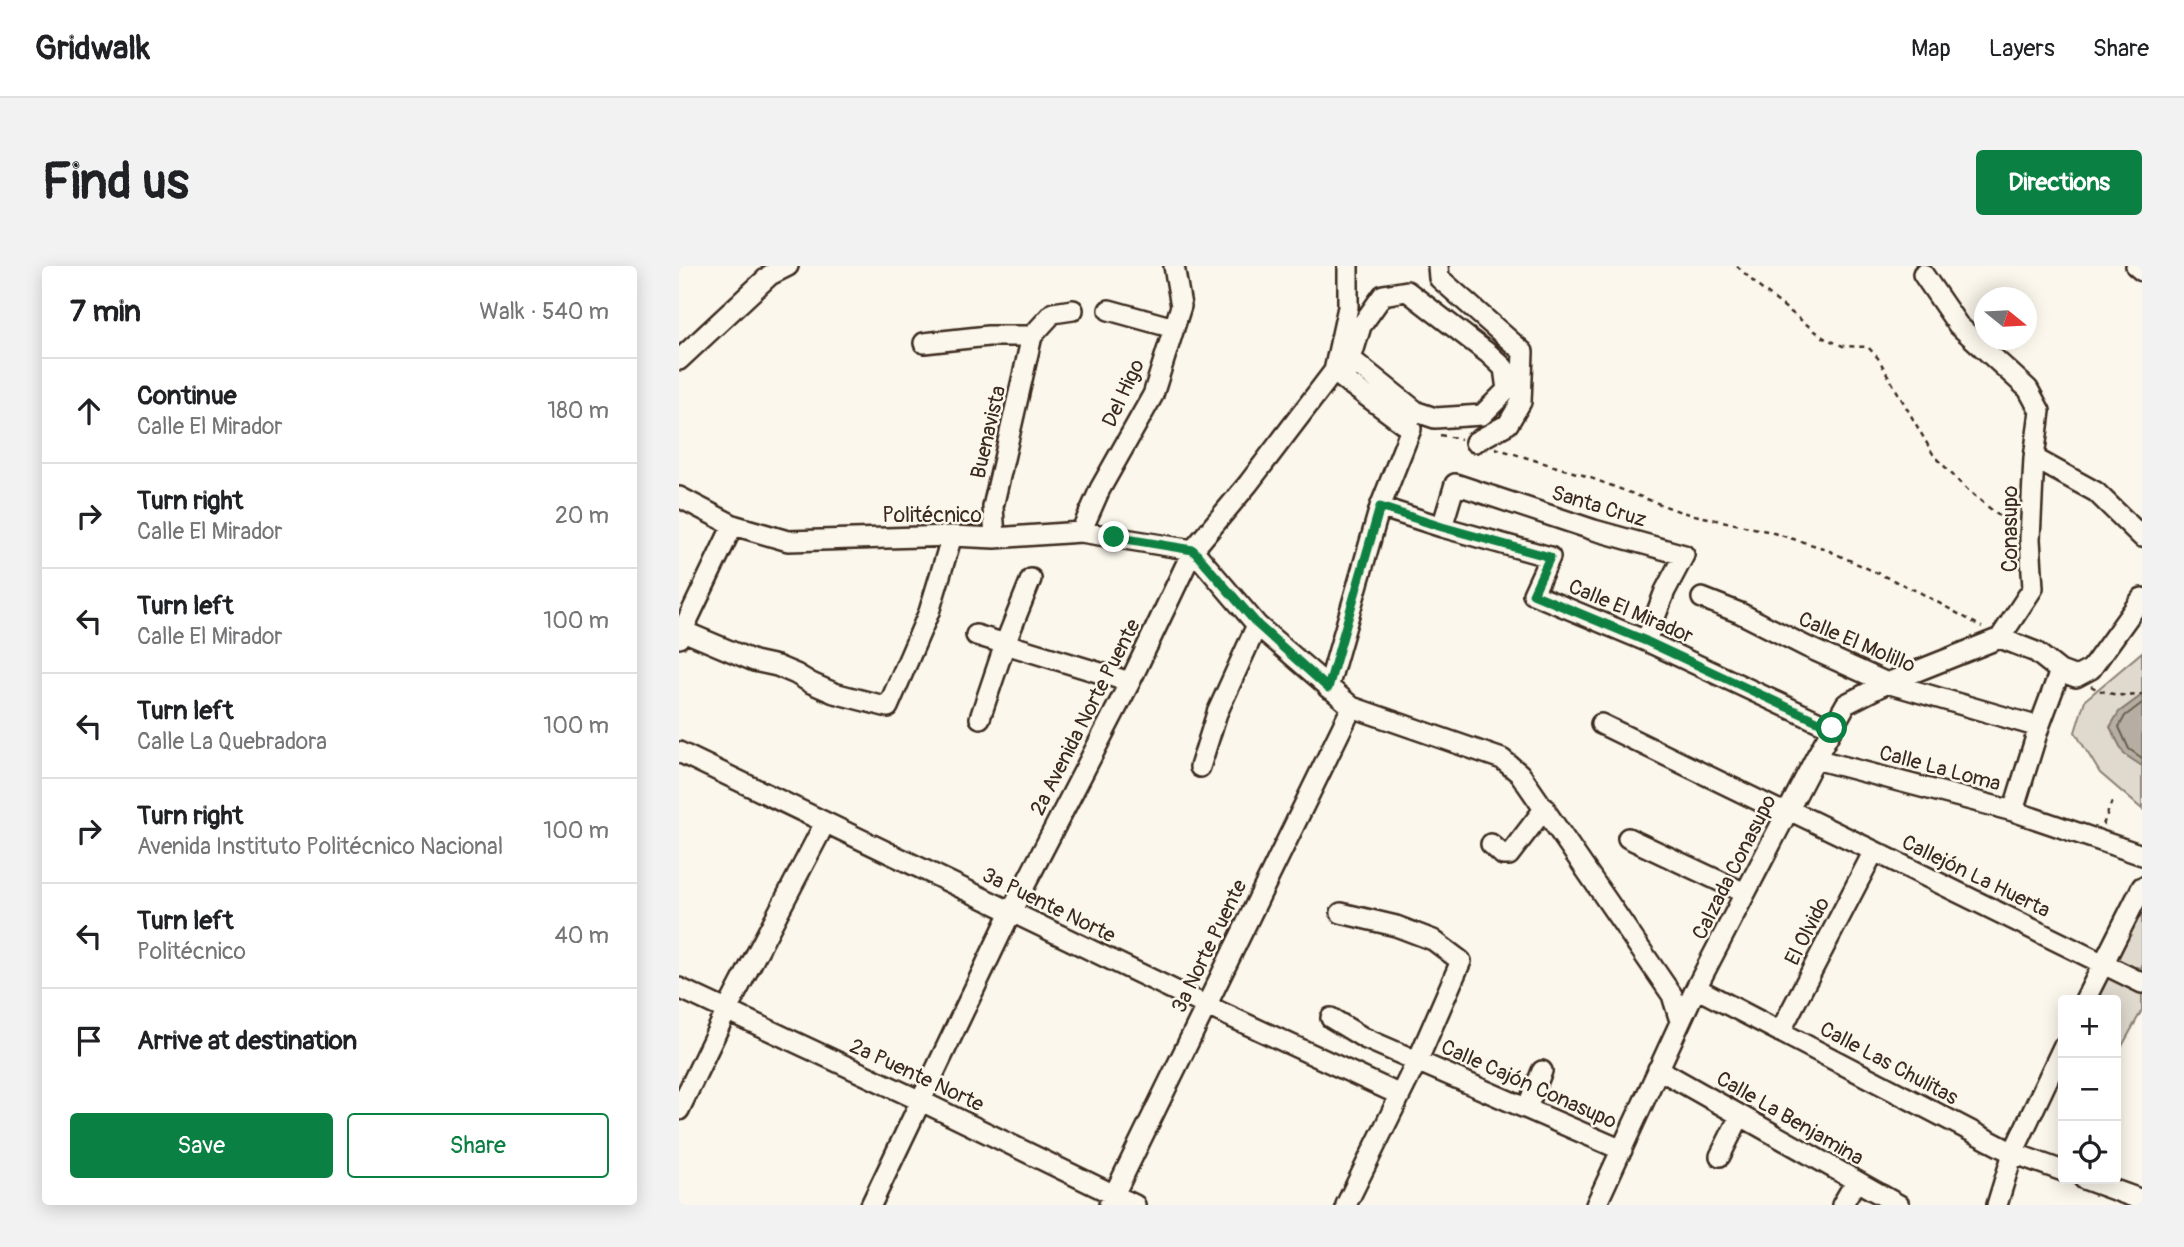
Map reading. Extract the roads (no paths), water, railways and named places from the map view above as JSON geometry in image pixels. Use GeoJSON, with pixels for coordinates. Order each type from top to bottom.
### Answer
{"type":"FeatureCollection","features":[{"type":"Feature","properties":{"kind":"street"},"geometry":{"type":"LineString","coordinates":[[679,360],[770,275],[788,266]]}},
{"type":"Feature","properties":{"kind":"street","name":"Del Higo"},"geometry":{"type":"LineString","coordinates":[[1081,532],[1100,489],[1153,395],[1181,306],[1174,266]]}},
{"type":"Feature","properties":{"kind":"street","name":"2a Avenida Norte Puente"},"geometry":{"type":"LineString","coordinates":[[871,1205],[1011,912],[1130,682],[1193,550],[1339,375],[1348,307],[1348,266]]}},
{"type":"Feature","properties":{"kind":"street"},"geometry":{"type":"LineString","coordinates":[[2136,266],[2142,271]]}},
{"type":"Feature","properties":{"kind":"street"},"geometry":{"type":"LineString","coordinates":[[1439,272],[1523,352],[1521,402],[1508,424],[1475,442]]}},
{"type":"Feature","properties":{"kind":"street","name":"Conasupo"},"geometry":{"type":"LineString","coordinates":[[1923,274],[1958,326],[2028,390],[2040,411],[2034,457],[2030,539],[2033,588],[2000,638]]}},
{"type":"Feature","properties":{"kind":"street"},"geometry":{"type":"LineString","coordinates":[[1328,688],[1380,507],[1411,429],[1339,375],[1351,359],[1361,326],[1383,295],[1407,291],[1489,354],[1504,369],[1507,390],[1482,415],[1435,418],[1417,412],[1351,359]]}},
{"type":"Feature","properties":{"kind":"street"},"geometry":{"type":"LineString","coordinates":[[925,343],[988,336],[1032,336],[1053,313],[1073,310]]}},
{"type":"Feature","properties":{"kind":"street"},"geometry":{"type":"LineString","coordinates":[[1109,310],[1174,328]]}},
{"type":"Feature","properties":{"kind":"street","name":"Buenavista"},"geometry":{"type":"LineString","coordinates":[[995,538],[993,508],[1032,336]]}},
{"type":"Feature","properties":{"kind":"street"},"geometry":{"type":"LineString","coordinates":[[2034,457],[2096,492],[2142,537]]}},
{"type":"Feature","properties":{"kind":"street","name":"Santa Cruz"},"geometry":{"type":"LineString","coordinates":[[1442,527],[1455,484],[1594,530],[1684,555],[1665,591],[1646,641]]}},
{"type":"Feature","properties":{"kind":"street","name":"Politécnico"},"geometry":{"type":"LineString","coordinates":[[679,497],[733,525],[788,541],[952,536],[995,538],[1081,532],[1193,550]]}},
{"type":"Feature","properties":{"kind":"street","name":"Calle El Mirador"},"geometry":{"type":"LineString","coordinates":[[1380,507],[1550,557],[1533,594],[1646,641],[1832,728]]}},
{"type":"Feature","properties":{"kind":"street"},"geometry":{"type":"LineString","coordinates":[[733,525],[681,635],[754,661],[777,666],[834,692],[888,707],[929,612],[952,536]]}},
{"type":"Feature","properties":{"kind":"street"},"geometry":{"type":"LineString","coordinates":[[1193,550],[1258,625],[1352,707],[1502,759],[1520,774],[1672,995],[1680,1021]]}},
{"type":"Feature","properties":{"kind":"street"},"geometry":{"type":"LineString","coordinates":[[980,718],[1031,579]]}},
{"type":"Feature","properties":{"kind":"street","name":"Calle El Molillo"},"geometry":{"type":"LineString","coordinates":[[1702,598],[1740,612],[1807,647],[1887,683],[2039,727]]}},
{"type":"Feature","properties":{"kind":"street"},"geometry":{"type":"LineString","coordinates":[[2013,811],[2039,727],[2068,674],[2091,668],[2142,598]]}},
{"type":"Feature","properties":{"kind":"street"},"geometry":{"type":"LineString","coordinates":[[1200,767],[1217,713],[1258,625]]}},
{"type":"Feature","properties":{"kind":"street"},"geometry":{"type":"LineString","coordinates":[[976,635],[1130,682]]}},
{"type":"Feature","properties":{"kind":"street"},"geometry":{"type":"LineString","coordinates":[[2000,638],[2036,652],[2068,674]]}},
{"type":"Feature","properties":{"kind":"street","name":"Calzada Conasupo"},"geometry":{"type":"LineString","coordinates":[[1604,1202],[1622,1150],[1696,988],[1846,704],[1887,683],[2000,638]]}},
{"type":"Feature","properties":{"kind":"street","name":"3a Norte Puente"},"geometry":{"type":"LineString","coordinates":[[1112,1200],[1352,707]]}},
{"type":"Feature","properties":{"kind":"street","name":"Callejón La Huerta"},"geometry":{"type":"LineString","coordinates":[[1601,724],[1778,810],[1789,810],[1874,850],[2142,984]]}},
{"type":"Feature","properties":{"kind":"street","name":"3a Puente Norte"},"geometry":{"type":"LineString","coordinates":[[679,752],[1400,1095]]}},
{"type":"Feature","properties":{"kind":"street","name":"Calle La Loma"},"geometry":{"type":"LineString","coordinates":[[1815,759],[2013,811],[2142,855]]}},
{"type":"Feature","properties":{"kind":"street"},"geometry":{"type":"LineString","coordinates":[[1492,844],[1503,855],[1509,855],[1545,808]]}},
{"type":"Feature","properties":{"kind":"street"},"geometry":{"type":"LineString","coordinates":[[679,1110],[727,1010],[825,823]]}},
{"type":"Feature","properties":{"kind":"street"},"geometry":{"type":"LineString","coordinates":[[1628,838],[1745,893]]}},
{"type":"Feature","properties":{"kind":"street","name":"El Olvido"},"geometry":{"type":"LineString","coordinates":[[1780,1032],[1874,850]]}},
{"type":"Feature","properties":{"kind":"street"},"geometry":{"type":"LineString","coordinates":[[2088,995],[2142,887]]}},
{"type":"Feature","properties":{"kind":"street"},"geometry":{"type":"LineString","coordinates":[[1341,913],[1396,926],[1433,940],[1461,961],[1419,1058],[1346,1205]]}},
{"type":"Feature","properties":{"kind":"street","name":"2a Puente Norte"},"geometry":{"type":"LineString","coordinates":[[679,988],[921,1101],[1112,1200],[1135,1205]]}},
{"type":"Feature","properties":{"kind":"street","name":"Calle Las Chulitas"},"geometry":{"type":"LineString","coordinates":[[1696,988],[2013,1153],[2058,1169]]}},
{"type":"Feature","properties":{"kind":"street","name":"Calle Cajón Conasupo"},"geometry":{"type":"LineString","coordinates":[[1331,1018],[1364,1038],[1419,1058],[1622,1150]]}},
{"type":"Feature","properties":{"kind":"street"},"geometry":{"type":"LineString","coordinates":[[1997,1205],[2013,1153],[2058,1058]]}},
{"type":"Feature","properties":{"kind":"street","name":"Calle La Benjamina"},"geometry":{"type":"LineString","coordinates":[[1658,1069],[1899,1205]]}},
{"type":"Feature","properties":{"kind":"street"},"geometry":{"type":"LineString","coordinates":[[1527,1108],[1542,1071]]}},
{"type":"Feature","properties":{"kind":"street"},"geometry":{"type":"LineString","coordinates":[[1720,1156],[1740,1116]]}},
{"type":"Feature","properties":{"kind":"street"},"geometry":{"type":"LineString","coordinates":[[1842,1205],[1856,1181]]}},
{"type":"Feature","properties":{"kind":"street"},"geometry":{"type":"LineString","coordinates":[[2098,1184],[2142,1200]]}},
{"type":"Feature","properties":{"kind":"water"},"geometry":{"type":"Polygon","coordinates":[[[2142,695],[2142,766],[2124,754],[2110,727],[2119,712],[2142,695]]]}}]}
